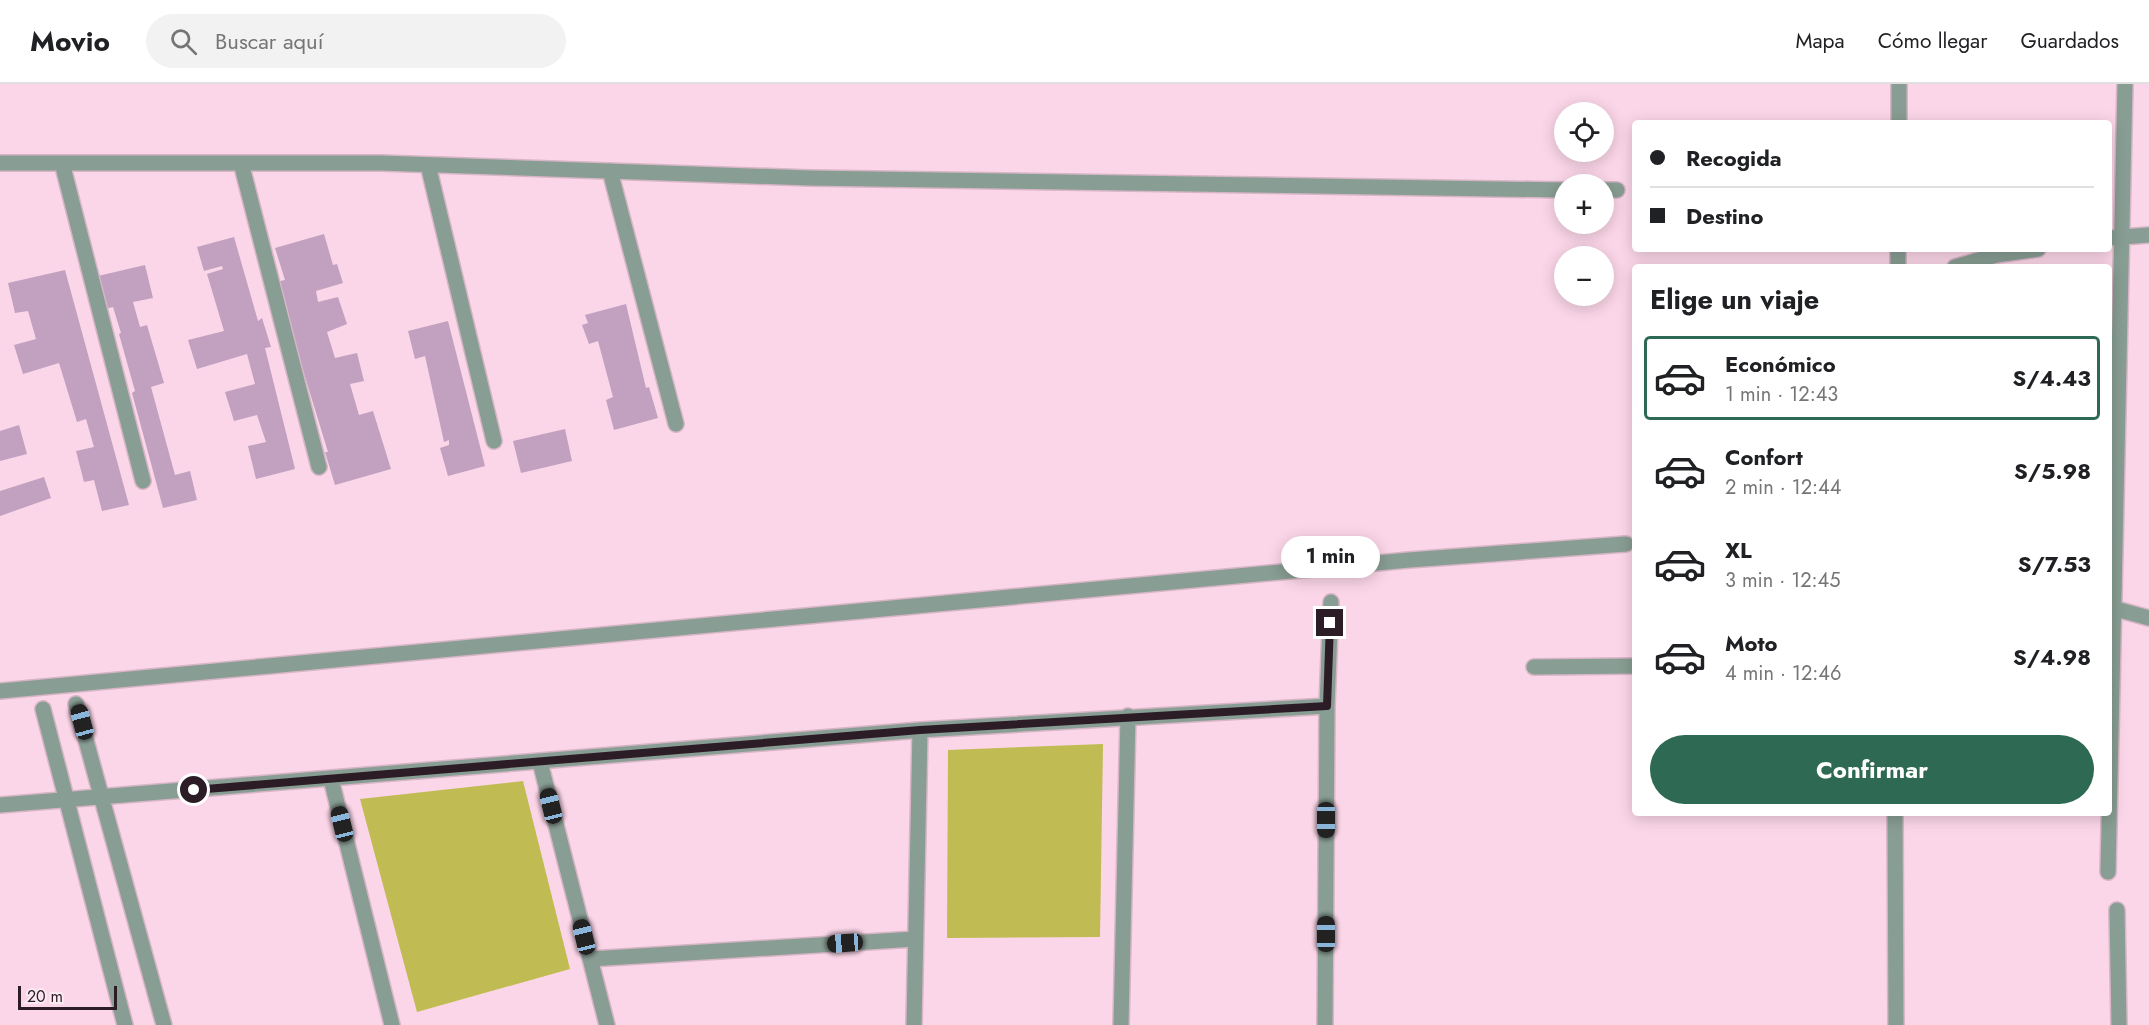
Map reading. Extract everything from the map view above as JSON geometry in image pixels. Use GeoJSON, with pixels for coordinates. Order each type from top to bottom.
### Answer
{"type":"FeatureCollection","features":[{"type":"Feature","properties":{"kind":"street"},"geometry":{"type":"LineString","coordinates":[[1899,84],[1899,120]]}},
{"type":"Feature","properties":{"kind":"street"},"geometry":{"type":"LineString","coordinates":[[2112,514],[2115,237],[2125,84]]}},
{"type":"Feature","properties":{"kind":"street"},"geometry":{"type":"LineString","coordinates":[[0,163],[428,165],[810,178],[1554,189]]}},
{"type":"Feature","properties":{"kind":"street"},"geometry":{"type":"LineString","coordinates":[[62,163],[143,481]]}},
{"type":"Feature","properties":{"kind":"street"},"geometry":{"type":"LineString","coordinates":[[241,163],[319,467]]}},
{"type":"Feature","properties":{"kind":"street"},"geometry":{"type":"LineString","coordinates":[[428,165],[494,441]]}},
{"type":"Feature","properties":{"kind":"street"},"geometry":{"type":"LineString","coordinates":[[610,171],[676,424]]}},
{"type":"Feature","properties":{"kind":"street"},"geometry":{"type":"LineString","coordinates":[[2115,237],[2149,235]]}},
{"type":"Feature","properties":{"kind":"street"},"geometry":{"type":"LineString","coordinates":[[1965,264],[1996,255],[2017,252]]}},
{"type":"Feature","properties":{"kind":"street"},"geometry":{"type":"LineString","coordinates":[[0,691],[1385,562],[1626,544]]}},
{"type":"Feature","properties":{"kind":"street"},"geometry":{"type":"LineString","coordinates":[[1325,1025],[1330,602]]}},
{"type":"Feature","properties":{"kind":"street"},"geometry":{"type":"LineString","coordinates":[[2112,607],[2149,618]]}},
{"type":"Feature","properties":{"kind":"street"},"geometry":{"type":"LineString","coordinates":[[1534,667],[1632,666]]}},
{"type":"Feature","properties":{"kind":"street"},"geometry":{"type":"LineString","coordinates":[[76,704],[164,1025]]}},
{"type":"Feature","properties":{"kind":"street"},"geometry":{"type":"LineString","coordinates":[[0,805],[920,730],[1327,706]]}},
{"type":"Feature","properties":{"kind":"street"},"geometry":{"type":"LineString","coordinates":[[43,709],[125,1025]]}},
{"type":"Feature","properties":{"kind":"street"},"geometry":{"type":"LineString","coordinates":[[1121,1025],[1128,716]]}},
{"type":"Feature","properties":{"kind":"street"},"geometry":{"type":"LineString","coordinates":[[914,1025],[920,730]]}},
{"type":"Feature","properties":{"kind":"street"},"geometry":{"type":"LineString","coordinates":[[540,762],[607,1025]]}},
{"type":"Feature","properties":{"kind":"street"},"geometry":{"type":"LineString","coordinates":[[331,779],[392,1025]]}},
{"type":"Feature","properties":{"kind":"street"},"geometry":{"type":"LineString","coordinates":[[1895,816],[1896,1025]]}},
{"type":"Feature","properties":{"kind":"street"},"geometry":{"type":"LineString","coordinates":[[2108,872],[2109,816]]}},
{"type":"Feature","properties":{"kind":"street"},"geometry":{"type":"LineString","coordinates":[[2117,910],[2119,1025]]}},
{"type":"Feature","properties":{"kind":"street"},"geometry":{"type":"LineString","coordinates":[[590,959],[915,939]]}},
{"type":"Feature","properties":{"kind":"shaded area"},"geometry":{"type":"Polygon","coordinates":[[[1103,744],[1100,937],[947,938],[948,750],[1103,744]]]}},
{"type":"Feature","properties":{"kind":"shaded area"},"geometry":{"type":"Polygon","coordinates":[[[523,781],[570,969],[417,1012],[360,799],[523,781]]]}},
{"type":"Feature","properties":{"kind":"building"},"geometry":{"type":"Polygon","coordinates":[[[324,234],[333,265],[337,264],[343,283],[316,291],[318,302],[338,297],[347,324],[327,332],[335,358],[357,353],[364,381],[350,384],[359,415],[373,411],[391,469],[335,485],[325,452],[328,452],[276,282],[285,280],[275,248],[324,234]]]}},
{"type":"Feature","properties":{"kind":"building"},"geometry":{"type":"Polygon","coordinates":[[[234,237],[258,321],[262,318],[271,347],[265,348],[295,469],[256,479],[248,446],[266,442],[257,415],[234,421],[225,392],[255,384],[247,354],[197,369],[188,340],[224,331],[207,274],[223,269],[222,266],[204,271],[197,247],[234,237]]]}},
{"type":"Feature","properties":{"kind":"building"},"geometry":{"type":"Polygon","coordinates":[[[145,265],[153,298],[133,302],[140,327],[147,325],[164,383],[151,387],[175,475],[190,471],[197,500],[163,508],[132,393],[135,391],[119,334],[121,333],[113,307],[105,309],[98,276],[145,265]]]}},
{"type":"Feature","properties":{"kind":"building"},"geometry":{"type":"Polygon","coordinates":[[[65,270],[129,505],[102,511],[94,480],[84,482],[76,451],[94,447],[86,419],[77,422],[59,363],[23,374],[14,345],[36,339],[28,311],[15,313],[8,283],[65,270]]]}},
{"type":"Feature","properties":{"kind":"building"},"geometry":{"type":"Polygon","coordinates":[[[626,304],[646,388],[649,387],[658,418],[614,430],[606,400],[613,397],[598,341],[589,344],[582,325],[588,323],[585,315],[626,304]]]}},
{"type":"Feature","properties":{"kind":"building"},"geometry":{"type":"Polygon","coordinates":[[[448,321],[485,466],[448,476],[440,448],[449,445],[449,440],[444,442],[425,356],[415,359],[408,331],[448,321]]]}},
{"type":"Feature","properties":{"kind":"building"},"geometry":{"type":"Polygon","coordinates":[[[19,425],[27,454],[0,461],[0,431],[19,425]]]}},
{"type":"Feature","properties":{"kind":"building"},"geometry":{"type":"Polygon","coordinates":[[[565,429],[572,461],[521,473],[513,441],[565,429]]]}},
{"type":"Feature","properties":{"kind":"building"},"geometry":{"type":"Polygon","coordinates":[[[44,477],[51,498],[0,516],[0,491],[44,477]]]}},
{"type":"Feature","properties":{"kind":"route"},"geometry":{"type":"LineString","coordinates":[[194,790],[920,730],[1327,706],[1330,623]]}}]}
